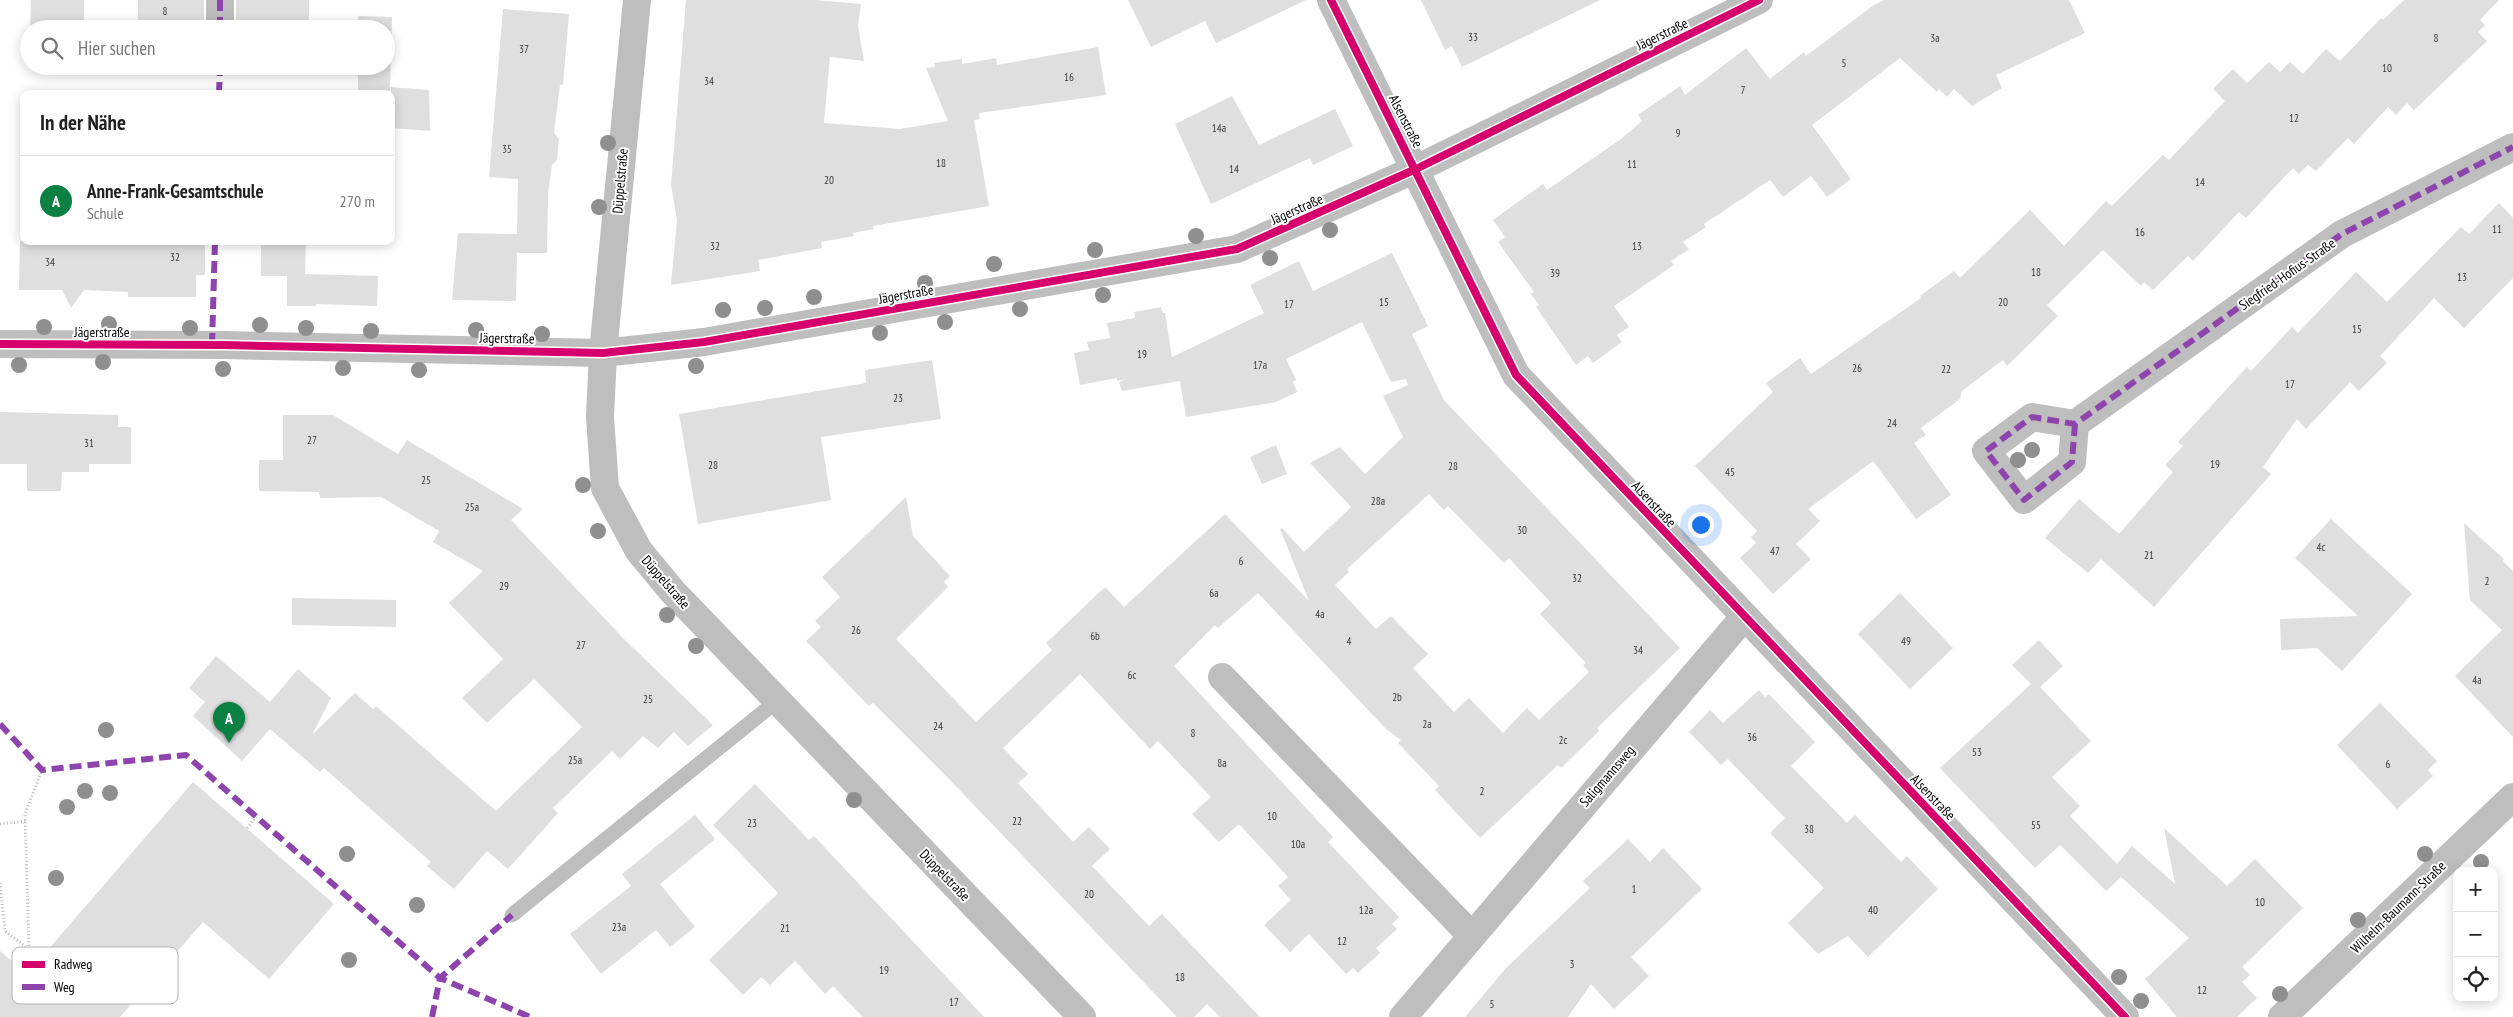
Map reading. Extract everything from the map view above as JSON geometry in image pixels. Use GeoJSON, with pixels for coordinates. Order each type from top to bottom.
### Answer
{"type":"FeatureCollection","features":[{"type":"Feature","properties":{"kind":"street"},"geometry":{"type":"LineString","coordinates":[[220,0],[220,20]]}},
{"type":"Feature","properties":{"kind":"street","name":"Düppelstraße"},"geometry":{"type":"LineString","coordinates":[[637,0],[603,352],[600,417],[605,488],[639,552],[673,592],[1082,1017]]}},
{"type":"Feature","properties":{"kind":"street","name":"Alsenstraße"},"geometry":{"type":"LineString","coordinates":[[1331,0],[1516,375],[2126,1017]]}},
{"type":"Feature","properties":{"kind":"street","name":"Jägerstraße"},"geometry":{"type":"LineString","coordinates":[[0,344],[603,352],[704,342],[1237,250],[1416,169],[1759,0]]}},
{"type":"Feature","properties":{"kind":"street","name":"Siegfried-Hofius-Straße"},"geometry":{"type":"LineString","coordinates":[[2075,424],[2342,234],[2513,147]]}},
{"type":"Feature","properties":{"kind":"street","name":"Saligmannsweg"},"geometry":{"type":"LineString","coordinates":[[1403,1017],[1744,617]]}},
{"type":"Feature","properties":{"kind":"street"},"geometry":{"type":"LineString","coordinates":[[1222,677],[1471,935]]}},
{"type":"Feature","properties":{"kind":"street","name":"Wilhelm-Baumann-Straße"},"geometry":{"type":"LineString","coordinates":[[2282,1017],[2513,797]]}},
{"type":"Feature","properties":{"kind":"lane"},"geometry":{"type":"LineString","coordinates":[[512,915],[777,701]]}},
{"type":"Feature","properties":{"kind":"path"},"geometry":{"type":"LineString","coordinates":[[29,947],[25,814],[42,770]]}},
{"type":"Feature","properties":{"kind":"path"},"geometry":{"type":"LineString","coordinates":[[247,828],[256,817]]}},
{"type":"Feature","properties":{"kind":"path"},"geometry":{"type":"LineString","coordinates":[[0,824],[26,821]]}},
{"type":"Feature","properties":{"kind":"path"},"geometry":{"type":"LineString","coordinates":[[0,883],[5,931],[26,947]]}},
{"type":"Feature","properties":{"kind":"building"},"geometry":{"type":"Polygon","coordinates":[[[31,0],[84,0],[84,20],[30,20],[31,0]]]}},
{"type":"Feature","properties":{"kind":"building"},"geometry":{"type":"Polygon","coordinates":[[[138,0],[204,0],[204,20],[138,20],[138,0]]]}},
{"type":"Feature","properties":{"kind":"building"},"geometry":{"type":"Polygon","coordinates":[[[236,0],[309,0],[309,20],[236,20],[236,0]]]}},
{"type":"Feature","properties":{"kind":"building"},"geometry":{"type":"Polygon","coordinates":[[[686,0],[815,0],[861,4],[858,26],[864,61],[830,57],[824,123],[900,129],[948,121],[926,68],[935,67],[934,63],[962,59],[962,64],[996,58],[997,65],[1098,47],[1106,95],[979,113],[980,119],[974,120],[989,206],[873,226],[874,229],[853,233],[854,236],[821,242],[822,248],[758,260],[760,271],[671,285],[677,220],[671,185],[686,0]]]}},
{"type":"Feature","properties":{"kind":"building"},"geometry":{"type":"Polygon","coordinates":[[[1128,0],[1306,0],[1216,43],[1205,21],[1151,47],[1128,0]]]}},
{"type":"Feature","properties":{"kind":"building"},"geometry":{"type":"Polygon","coordinates":[[[1421,0],[1600,0],[1462,67],[1452,46],[1445,50],[1421,0]]]}},
{"type":"Feature","properties":{"kind":"building"},"geometry":{"type":"Polygon","coordinates":[[[1884,0],[2069,0],[2085,33],[1996,75],[2002,88],[1972,106],[1954,89],[1947,97],[1939,89],[1937,92],[1900,58],[1812,125],[1851,179],[1827,197],[1811,176],[1783,197],[1770,180],[1704,224],[1706,227],[1683,242],[1689,249],[1671,261],[1674,265],[1614,306],[1629,327],[1617,335],[1622,342],[1593,363],[1588,356],[1576,365],[1536,307],[1539,305],[1531,294],[1534,292],[1498,242],[1505,237],[1493,220],[1543,184],[1547,190],[1621,139],[1642,121],[1638,115],[1680,86],[1685,95],[1746,48],[1770,79],[1804,52],[1806,56],[1874,5],[1884,0]]]}},
{"type":"Feature","properties":{"kind":"building"},"geometry":{"type":"Polygon","coordinates":[[[2404,0],[2499,0],[2480,20],[2485,25],[2478,32],[2487,41],[2414,110],[2407,103],[2396,115],[2388,107],[2354,144],[2348,138],[2316,171],[2308,165],[2299,174],[2293,168],[2246,218],[2239,212],[2193,261],[2188,256],[2153,290],[2144,282],[2141,286],[2103,250],[2047,305],[2058,316],[2007,366],[2003,360],[1962,391],[1960,399],[1921,428],[1926,435],[1914,443],[1951,495],[1916,519],[1873,461],[1808,509],[1820,521],[1796,544],[1811,559],[1773,594],[1740,558],[1756,543],[1751,537],[1757,531],[1695,466],[1773,392],[1766,383],[1800,358],[1811,374],[1921,298],[1920,296],[1954,271],[1960,278],[2030,210],[2064,246],[2106,201],[2112,206],[2163,155],[2169,160],[2225,101],[2213,89],[2233,69],[2247,83],[2269,62],[2280,72],[2290,62],[2303,74],[2326,49],[2340,61],[2381,18],[2383,20],[2404,0]]]}},
{"type":"Feature","properties":{"kind":"building"},"geometry":{"type":"Polygon","coordinates":[[[503,9],[569,14],[563,85],[560,85],[554,133],[559,139],[557,160],[552,165],[548,193],[547,253],[517,253],[516,301],[452,300],[458,233],[517,234],[518,179],[489,177],[503,9]]]}},
{"type":"Feature","properties":{"kind":"building"},"geometry":{"type":"Polygon","coordinates":[[[358,16],[392,17],[392,20],[358,20],[358,16]]]}},
{"type":"Feature","properties":{"kind":"building"},"geometry":{"type":"Polygon","coordinates":[[[358,75],[390,75],[390,90],[358,90],[358,75]]]}},
{"type":"Feature","properties":{"kind":"building"},"geometry":{"type":"Polygon","coordinates":[[[391,87],[429,90],[430,131],[395,128],[395,90],[391,90],[391,87]]]}},
{"type":"Feature","properties":{"kind":"building"},"geometry":{"type":"Polygon","coordinates":[[[1232,96],[1259,145],[1335,109],[1353,146],[1313,165],[1310,158],[1211,204],[1175,124],[1232,96]]]}},
{"type":"Feature","properties":{"kind":"building"},"geometry":{"type":"Polygon","coordinates":[[[2499,203],[2513,218],[2513,278],[2464,328],[2434,298],[2380,356],[2387,363],[2359,391],[2350,382],[2306,429],[2297,419],[2263,467],[2271,474],[2154,607],[2101,559],[2088,573],[2045,538],[2079,499],[2119,534],[2173,472],[2165,465],[2183,446],[2178,442],[2247,367],[2251,371],[2292,327],[2298,333],[2356,272],[2387,302],[2461,227],[2469,234],[2499,203]]]}},
{"type":"Feature","properties":{"kind":"building"},"geometry":{"type":"Polygon","coordinates":[[[20,241],[20,245],[205,245],[205,275],[196,275],[196,297],[128,297],[128,292],[84,290],[71,308],[62,290],[19,290],[20,241]]]}},
{"type":"Feature","properties":{"kind":"building"},"geometry":{"type":"Polygon","coordinates":[[[261,245],[306,245],[305,274],[378,276],[377,306],[316,304],[316,306],[287,306],[287,276],[261,276],[261,245]]]}},
{"type":"Feature","properties":{"kind":"building"},"geometry":{"type":"Polygon","coordinates":[[[1392,253],[1428,326],[1412,334],[1444,400],[1680,648],[1597,728],[1599,731],[1561,768],[1558,765],[1480,838],[1435,790],[1439,786],[1398,743],[1401,740],[1386,729],[1258,593],[1218,628],[1215,625],[1174,666],[1333,837],[1328,842],[1399,917],[1392,924],[1397,929],[1376,948],[1380,953],[1358,973],[1353,968],[1346,974],[1309,934],[1290,952],[1264,925],[1291,900],[1278,886],[1288,877],[1239,824],[1219,842],[1192,814],[1211,797],[1158,741],[1150,749],[1080,674],[1003,748],[1028,774],[1018,783],[1073,842],[1089,827],[1110,849],[1092,866],[1149,926],[1162,914],[1260,1017],[1220,1017],[1207,1004],[1194,1017],[1177,1017],[948,778],[873,703],[869,706],[806,641],[821,627],[815,621],[840,597],[822,577],[906,497],[913,536],[950,576],[944,582],[948,587],[896,639],[976,722],[1052,650],[1046,643],[1105,587],[1124,607],[1225,514],[1309,601],[1280,529],[1282,528],[1304,552],[1351,507],[1310,463],[1340,447],[1365,474],[1403,437],[1383,396],[1408,385],[1406,379],[1391,382],[1362,322],[1286,359],[1296,380],[1293,382],[1297,392],[1276,402],[1186,417],[1180,381],[1122,391],[1119,382],[1126,379],[1117,381],[1117,378],[1080,385],[1074,353],[1089,350],[1087,342],[1110,338],[1107,323],[1135,318],[1134,312],[1161,307],[1163,313],[1165,313],[1172,357],[1264,313],[1250,285],[1299,261],[1313,291],[1392,253]],[[1429,494],[1347,569],[1349,572],[1335,585],[1376,629],[1391,616],[1428,654],[1413,668],[1454,712],[1469,698],[1503,733],[1527,708],[1539,720],[1589,672],[1583,665],[1586,663],[1540,614],[1551,603],[1509,558],[1504,563],[1448,506],[1444,510],[1429,494]]]}},
{"type":"Feature","properties":{"kind":"building"},"geometry":{"type":"Polygon","coordinates":[[[932,360],[941,419],[821,437],[831,500],[698,524],[679,414],[866,383],[865,370],[932,360]]]}},
{"type":"Feature","properties":{"kind":"building"},"geometry":{"type":"Polygon","coordinates":[[[0,412],[118,415],[118,427],[131,427],[131,464],[89,464],[89,472],[62,472],[61,491],[27,491],[27,464],[0,464],[0,412]]]}},
{"type":"Feature","properties":{"kind":"building"},"geometry":{"type":"Polygon","coordinates":[[[283,415],[333,415],[398,454],[407,440],[523,509],[511,520],[625,640],[713,725],[688,746],[674,732],[658,748],[643,736],[620,759],[612,751],[553,808],[558,813],[508,869],[487,851],[454,889],[427,866],[431,862],[324,768],[320,772],[270,729],[242,761],[193,716],[205,702],[189,688],[216,656],[270,702],[298,669],[331,698],[312,735],[355,693],[373,709],[376,706],[496,811],[582,727],[534,679],[487,723],[462,698],[503,659],[449,603],[483,571],[433,542],[439,531],[381,497],[320,498],[319,492],[259,491],[259,460],[283,460],[283,415]]]}},
{"type":"Feature","properties":{"kind":"building"},"geometry":{"type":"Polygon","coordinates":[[[1276,445],[1287,474],[1262,484],[1250,457],[1276,445]]]}},
{"type":"Feature","properties":{"kind":"building"},"geometry":{"type":"Polygon","coordinates":[[[2331,519],[2412,594],[2342,671],[2317,648],[2281,650],[2280,619],[2358,616],[2295,558],[2331,519]]]}},
{"type":"Feature","properties":{"kind":"building"},"geometry":{"type":"Polygon","coordinates":[[[2464,523],[2504,559],[2503,561],[2513,571],[2513,737],[2455,676],[2502,630],[2470,600],[2464,523]]]}},
{"type":"Feature","properties":{"kind":"building"},"geometry":{"type":"Polygon","coordinates":[[[1900,593],[1953,648],[1910,689],[1858,634],[1900,593]]]}},
{"type":"Feature","properties":{"kind":"building"},"geometry":{"type":"Polygon","coordinates":[[[292,598],[396,600],[396,627],[292,625],[292,598]]]}},
{"type":"Feature","properties":{"kind":"building"},"geometry":{"type":"Polygon","coordinates":[[[2039,640],[2063,666],[2040,687],[2091,741],[2052,777],[2080,806],[2070,816],[2117,864],[2132,846],[2175,884],[2164,828],[2227,886],[2255,859],[2303,908],[2242,967],[2250,975],[2242,982],[2257,998],[2237,1017],[2177,1017],[2145,979],[2189,938],[2121,877],[2106,891],[2060,845],[2035,868],[1940,768],[2031,684],[2012,665],[2039,640]]]}},
{"type":"Feature","properties":{"kind":"building"},"geometry":{"type":"Polygon","coordinates":[[[1759,690],[1765,697],[1769,694],[1815,742],[1791,766],[1847,823],[1855,815],[1901,862],[1907,856],[1938,889],[1868,957],[1848,936],[1818,954],[1788,923],[1824,888],[1770,833],[1785,818],[1728,759],[1721,765],[1689,732],[1710,710],[1723,723],[1759,690]]]}},
{"type":"Feature","properties":{"kind":"building"},"geometry":{"type":"Polygon","coordinates":[[[2380,703],[2437,761],[2428,770],[2433,776],[2397,809],[2337,745],[2380,703]]]}},
{"type":"Feature","properties":{"kind":"building"},"geometry":{"type":"Polygon","coordinates":[[[193,782],[334,904],[269,979],[203,922],[178,951],[178,947],[50,947],[193,782]]]}},
{"type":"Feature","properties":{"kind":"building"},"geometry":{"type":"Polygon","coordinates":[[[755,784],[809,840],[814,836],[984,1017],[863,1017],[833,986],[825,994],[795,961],[770,985],[761,977],[743,995],[709,960],[778,893],[713,825],[755,784]]]}},
{"type":"Feature","properties":{"kind":"building"},"geometry":{"type":"Polygon","coordinates":[[[695,815],[715,839],[660,884],[695,927],[670,947],[656,930],[601,974],[570,934],[631,886],[622,874],[695,815]]]}},
{"type":"Feature","properties":{"kind":"building"},"geometry":{"type":"Polygon","coordinates":[[[1628,839],[1650,862],[1663,848],[1702,889],[1631,957],[1649,976],[1614,1009],[1591,984],[1568,1017],[1465,1017],[1506,968],[1590,888],[1583,881],[1628,839]]]}},
{"type":"Feature","properties":{"kind":"building"},"geometry":{"type":"Polygon","coordinates":[[[0,951],[12,961],[12,1004],[131,1004],[120,1017],[0,1017],[0,951]]]}},
{"type":"Feature","properties":{"kind":"marked path"},"geometry":{"type":"LineString","coordinates":[[220,0],[220,20]]}},
{"type":"Feature","properties":{"kind":"marked path"},"geometry":{"type":"LineString","coordinates":[[219,90],[220,75]]}},
{"type":"Feature","properties":{"kind":"marked path"},"geometry":{"type":"LineString","coordinates":[[2075,424],[2072,462],[2024,500],[1986,451],[2032,417],[2075,424],[2342,234],[2513,147]]}},
{"type":"Feature","properties":{"kind":"marked path"},"geometry":{"type":"LineString","coordinates":[[212,345],[215,245]]}},
{"type":"Feature","properties":{"kind":"marked path"},"geometry":{"type":"LineString","coordinates":[[0,724],[42,770],[186,755],[440,978],[530,1017]]}},
{"type":"Feature","properties":{"kind":"marked path"},"geometry":{"type":"LineString","coordinates":[[432,1017],[440,978],[512,915]]}},
{"type":"Feature","properties":{"kind":"cycle path"},"geometry":{"type":"LineString","coordinates":[[1331,0],[1516,375],[2125,1017]]}},
{"type":"Feature","properties":{"kind":"cycle path"},"geometry":{"type":"LineString","coordinates":[[0,344],[223,345],[603,353],[704,342],[1237,249],[1416,169],[1759,0]]}},
{"type":"Feature","properties":{"kind":"place","name":"Anne-Frank-Gesamtschule"},"geometry":{"type":"Point","coordinates":[229,743]}}]}
